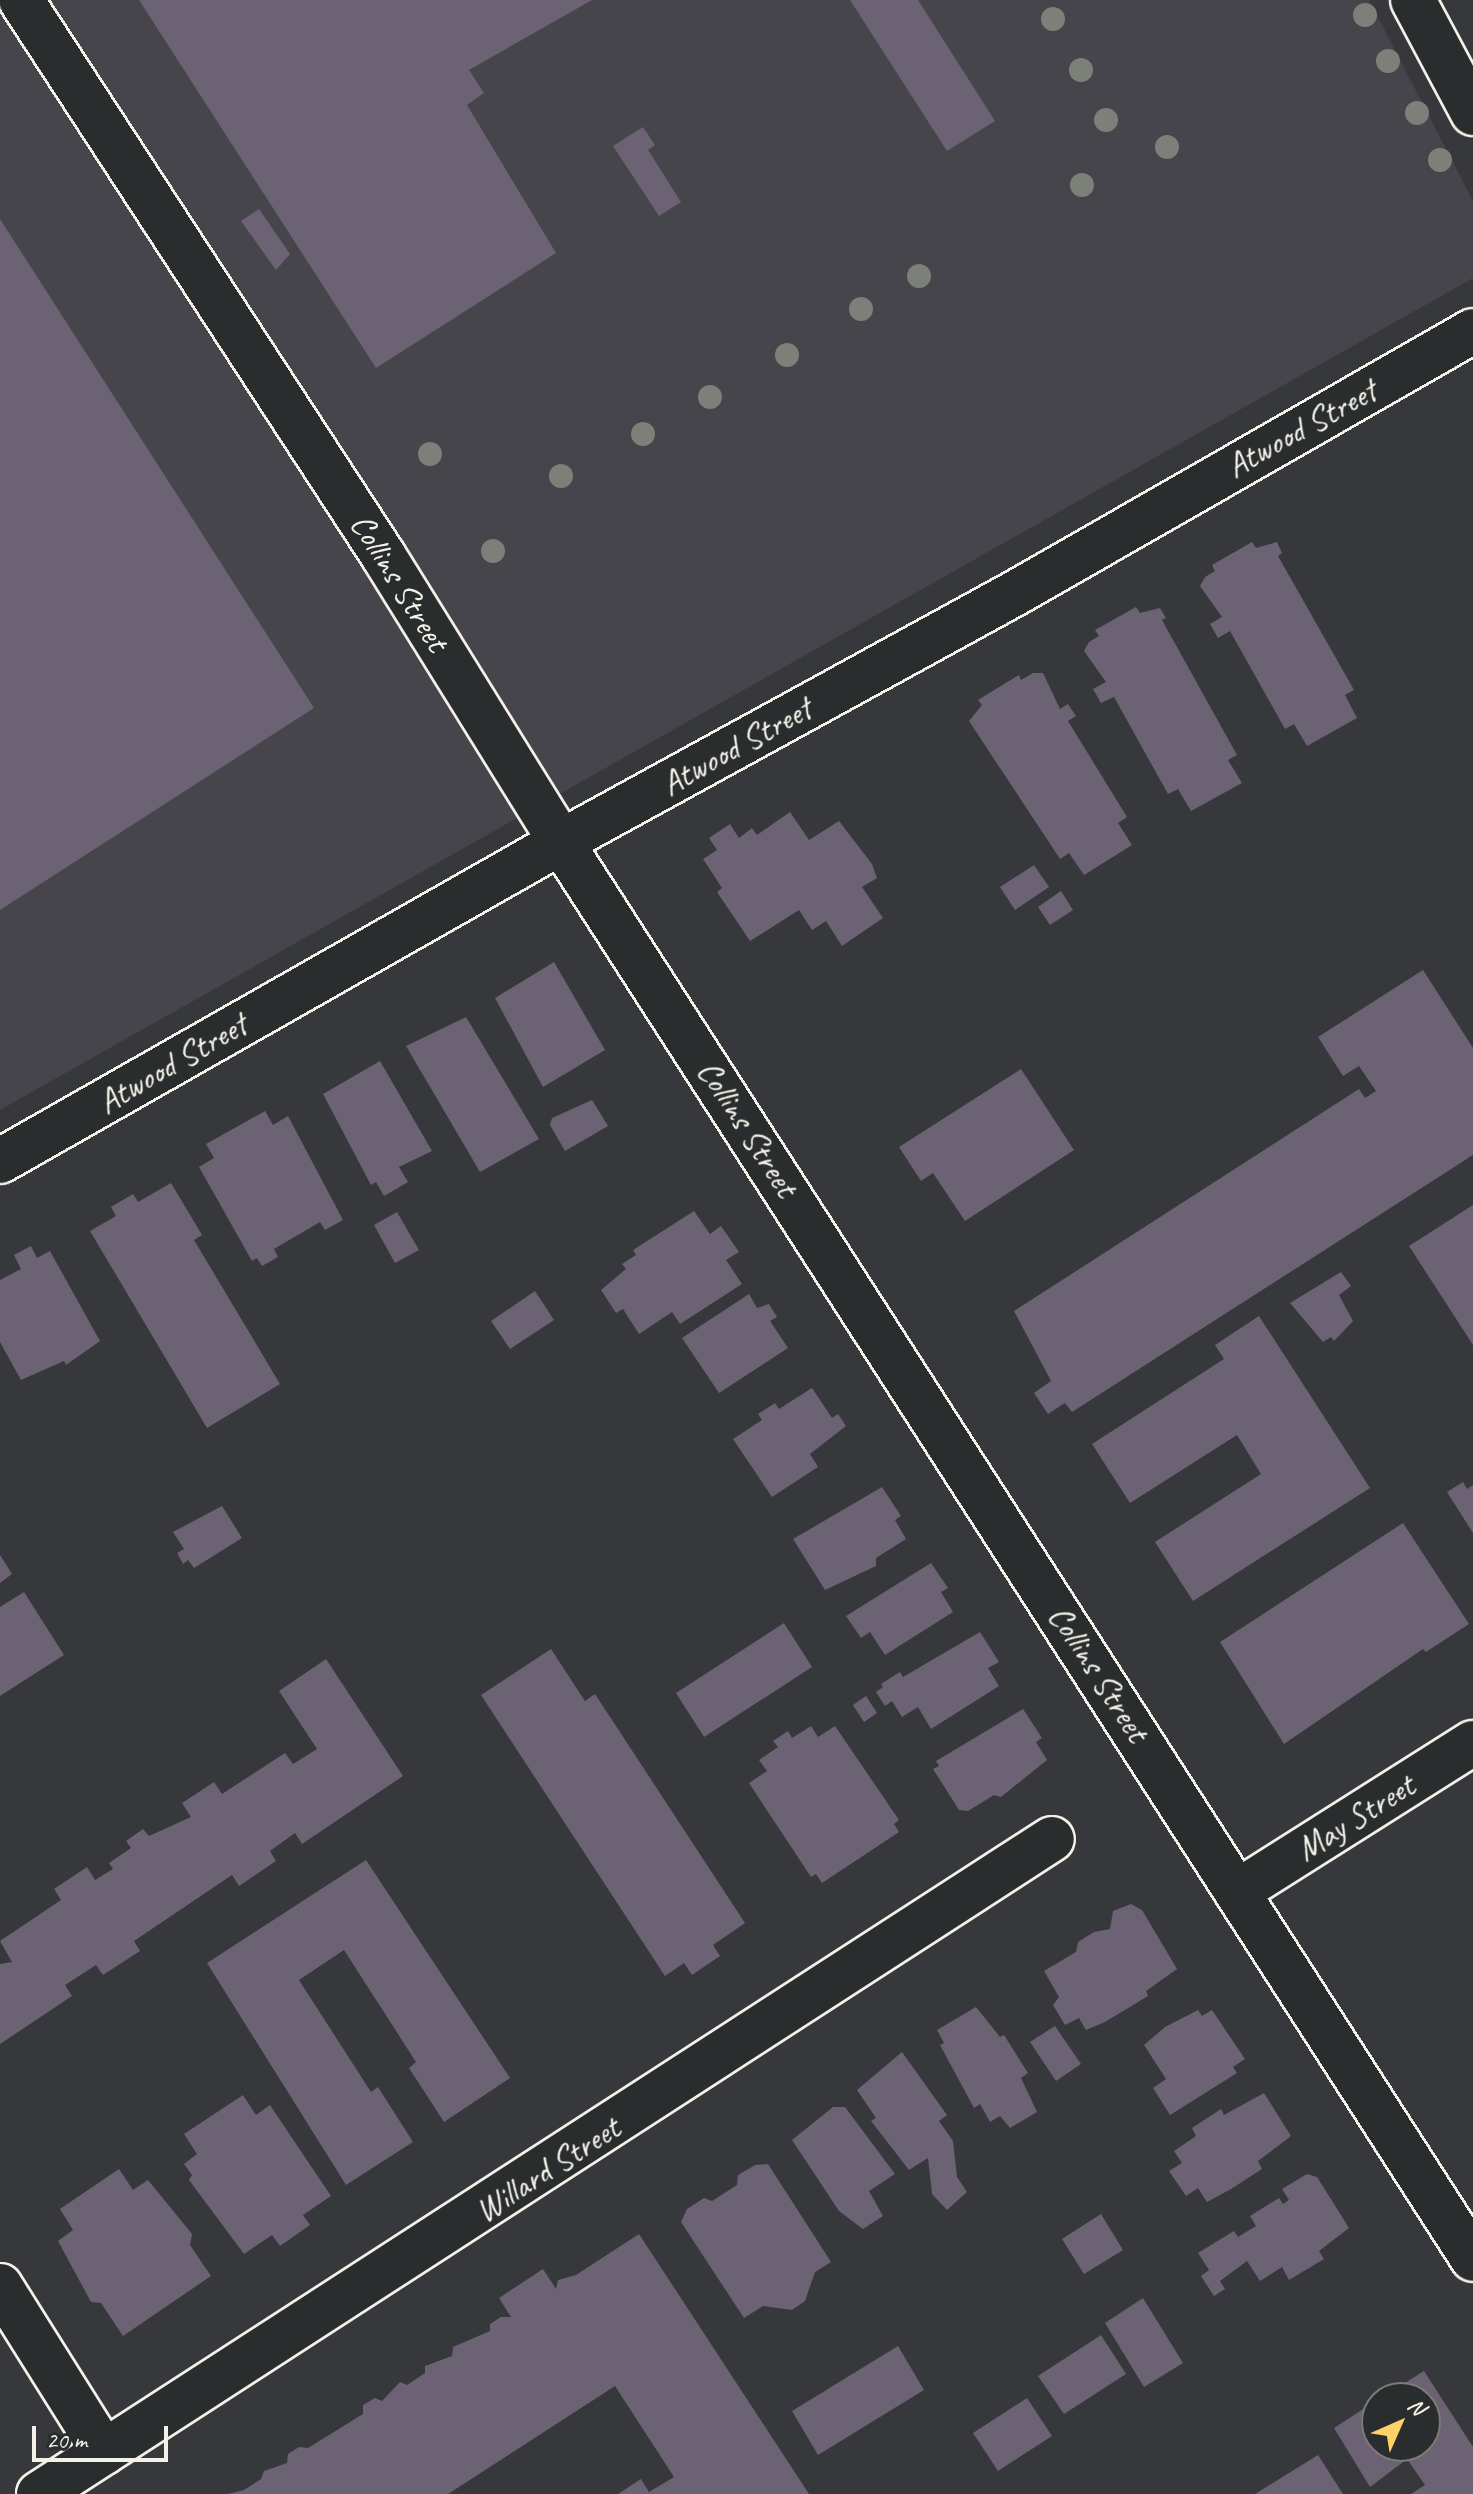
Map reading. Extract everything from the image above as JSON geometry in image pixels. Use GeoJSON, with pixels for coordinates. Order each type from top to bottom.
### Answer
{"type":"FeatureCollection","features":[{"type":"Feature","properties":{"kind":"street","name":"Collins Street"},"geometry":{"type":"LineString","coordinates":[[21,0],[383,555],[561,842],[1473,2259]]}},
{"type":"Feature","properties":{"kind":"street"},"geometry":{"type":"LineString","coordinates":[[1413,0],[1473,113]]}},
{"type":"Feature","properties":{"kind":"street","name":"Atwood Street"},"geometry":{"type":"LineString","coordinates":[[0,1161],[561,842],[1019,591],[1473,331]]}},
{"type":"Feature","properties":{"kind":"street","name":"May Street"},"geometry":{"type":"LineString","coordinates":[[1237,1892],[1473,1743]]}},
{"type":"Feature","properties":{"kind":"street","name":"Willard Street"},"geometry":{"type":"LineString","coordinates":[[39,2494],[1052,1839]]}},
{"type":"Feature","properties":{"kind":"street"},"geometry":{"type":"LineString","coordinates":[[0,2286],[104,2452]]}},
{"type":"Feature","properties":{"kind":"shaded area"},"geometry":{"type":"Polygon","coordinates":[[[0,0],[1369,0],[1473,201],[1473,278],[0,1110],[0,0]]]}},
{"type":"Feature","properties":{"kind":"building"},"geometry":{"type":"Polygon","coordinates":[[[139,0],[592,0],[469,70],[484,93],[467,105],[556,253],[376,368],[139,0]]]}},
{"type":"Feature","properties":{"kind":"building"},"geometry":{"type":"Polygon","coordinates":[[[850,0],[918,0],[995,121],[947,151],[850,0]]]}},
{"type":"Feature","properties":{"kind":"building"},"geometry":{"type":"Polygon","coordinates":[[[643,127],[655,145],[648,150],[681,202],[659,216],[613,146],[643,127]]]}},
{"type":"Feature","properties":{"kind":"building"},"geometry":{"type":"Polygon","coordinates":[[[259,209],[290,254],[276,270],[241,221],[259,209]]]}},
{"type":"Feature","properties":{"kind":"building"},"geometry":{"type":"Polygon","coordinates":[[[0,219],[314,708],[0,910],[0,219]]]}},
{"type":"Feature","properties":{"kind":"building"},"geometry":{"type":"Polygon","coordinates":[[[1252,542],[1256,548],[1277,542],[1282,553],[1278,556],[1354,690],[1345,695],[1357,718],[1307,746],[1294,724],[1285,729],[1230,631],[1218,638],[1210,624],[1222,617],[1200,586],[1205,577],[1215,571],[1212,565],[1252,542]]]}},
{"type":"Feature","properties":{"kind":"building"},"geometry":{"type":"Polygon","coordinates":[[[1136,607],[1140,613],[1160,608],[1166,618],[1162,620],[1237,755],[1228,760],[1242,783],[1191,811],[1178,789],[1168,794],[1114,697],[1101,703],[1093,689],[1106,682],[1084,651],[1089,642],[1099,636],[1095,630],[1136,607]]]}},
{"type":"Feature","properties":{"kind":"building"},"geometry":{"type":"Polygon","coordinates":[[[1033,673],[1043,673],[1060,709],[1068,704],[1076,716],[1068,721],[1127,817],[1118,823],[1132,845],[1084,875],[1069,853],[1060,859],[969,721],[982,705],[978,700],[1019,675],[1021,680],[1033,673]]]}},
{"type":"Feature","properties":{"kind":"building"},"geometry":{"type":"Polygon","coordinates":[[[790,812],[809,840],[839,821],[872,864],[877,878],[862,887],[883,918],[842,946],[826,921],[812,930],[799,910],[750,941],[717,892],[722,888],[703,859],[717,850],[709,838],[730,824],[739,838],[752,828],[757,835],[790,812]]]}},
{"type":"Feature","properties":{"kind":"building"},"geometry":{"type":"Polygon","coordinates":[[[1034,865],[1049,887],[1015,910],[1000,887],[1034,865]]]}},
{"type":"Feature","properties":{"kind":"building"},"geometry":{"type":"Polygon","coordinates":[[[1061,891],[1073,910],[1050,925],[1038,907],[1061,891]]]}},
{"type":"Feature","properties":{"kind":"building"},"geometry":{"type":"Polygon","coordinates":[[[554,962],[605,1050],[543,1087],[495,998],[554,962]]]}},
{"type":"Feature","properties":{"kind":"building"},"geometry":{"type":"Polygon","coordinates":[[[1423,970],[1473,1048],[1473,1155],[1072,1412],[1065,1403],[1048,1414],[1034,1393],[1051,1381],[1014,1311],[1359,1089],[1365,1098],[1376,1091],[1359,1066],[1343,1076],[1318,1037],[1423,970]]]}},
{"type":"Feature","properties":{"kind":"building"},"geometry":{"type":"Polygon","coordinates":[[[466,1017],[539,1139],[480,1172],[406,1046],[466,1017]]]}},
{"type":"Feature","properties":{"kind":"building"},"geometry":{"type":"Polygon","coordinates":[[[380,1061],[432,1151],[399,1167],[408,1182],[384,1196],[376,1182],[371,1185],[323,1094],[380,1061]]]}},
{"type":"Feature","properties":{"kind":"building"},"geometry":{"type":"Polygon","coordinates":[[[1021,1069],[1074,1150],[965,1221],[933,1173],[921,1181],[899,1147],[1021,1069]]]}},
{"type":"Feature","properties":{"kind":"building"},"geometry":{"type":"Polygon","coordinates":[[[592,1100],[608,1126],[565,1151],[550,1125],[552,1118],[592,1100]]]}},
{"type":"Feature","properties":{"kind":"building"},"geometry":{"type":"Polygon","coordinates":[[[265,1111],[273,1125],[288,1116],[343,1220],[325,1230],[320,1222],[274,1249],[278,1257],[262,1266],[257,1258],[252,1261],[199,1167],[214,1158],[206,1144],[265,1111]]]}},
{"type":"Feature","properties":{"kind":"building"},"geometry":{"type":"Polygon","coordinates":[[[171,1183],[202,1235],[194,1240],[280,1384],[207,1428],[90,1231],[116,1216],[111,1207],[133,1194],[138,1202],[171,1183]]]}},
{"type":"Feature","properties":{"kind":"building"},"geometry":{"type":"Polygon","coordinates":[[[1473,1205],[1473,1345],[1409,1246],[1473,1205]]]}},
{"type":"Feature","properties":{"kind":"building"},"geometry":{"type":"Polygon","coordinates":[[[694,1211],[710,1234],[721,1226],[739,1252],[726,1260],[742,1284],[680,1324],[672,1312],[639,1334],[623,1309],[616,1313],[601,1290],[626,1269],[622,1264],[636,1255],[633,1250],[694,1211]]]}},
{"type":"Feature","properties":{"kind":"building"},"geometry":{"type":"Polygon","coordinates":[[[397,1212],[419,1250],[395,1263],[374,1225],[397,1212]]]}},
{"type":"Feature","properties":{"kind":"building"},"geometry":{"type":"Polygon","coordinates":[[[31,1246],[37,1258],[50,1251],[100,1341],[66,1365],[64,1361],[21,1380],[0,1342],[0,1280],[21,1269],[14,1255],[31,1246]]]}},
{"type":"Feature","properties":{"kind":"building"},"geometry":{"type":"Polygon","coordinates":[[[1341,1272],[1351,1286],[1339,1295],[1353,1321],[1334,1341],[1331,1337],[1323,1342],[1290,1303],[1341,1272]]]}},
{"type":"Feature","properties":{"kind":"building"},"geometry":{"type":"Polygon","coordinates":[[[535,1291],[554,1320],[510,1349],[491,1321],[535,1291]]]}},
{"type":"Feature","properties":{"kind":"building"},"geometry":{"type":"Polygon","coordinates":[[[749,1294],[757,1308],[769,1304],[777,1317],[770,1321],[788,1348],[719,1393],[682,1338],[749,1294]]]}},
{"type":"Feature","properties":{"kind":"building"},"geometry":{"type":"Polygon","coordinates":[[[1259,1316],[1370,1488],[1193,1601],[1155,1542],[1261,1474],[1237,1435],[1130,1503],[1092,1444],[1224,1359],[1215,1345],[1259,1316]]]}},
{"type":"Feature","properties":{"kind":"building"},"geometry":{"type":"Polygon","coordinates":[[[812,1388],[832,1418],[838,1414],[846,1426],[810,1454],[818,1467],[772,1497],[733,1439],[762,1420],[758,1414],[775,1403],[779,1409],[812,1388]]]}},
{"type":"Feature","properties":{"kind":"building"},"geometry":{"type":"Polygon","coordinates":[[[1463,1482],[1467,1489],[1473,1485],[1473,1533],[1447,1492],[1463,1482]]]}},
{"type":"Feature","properties":{"kind":"building"},"geometry":{"type":"Polygon","coordinates":[[[882,1487],[901,1516],[895,1520],[906,1539],[876,1558],[876,1566],[825,1590],[793,1539],[882,1487]]]}},
{"type":"Feature","properties":{"kind":"building"},"geometry":{"type":"Polygon","coordinates":[[[222,1506],[242,1538],[194,1568],[188,1560],[183,1564],[177,1553],[184,1549],[173,1532],[222,1506]]]}},
{"type":"Feature","properties":{"kind":"building"},"geometry":{"type":"Polygon","coordinates":[[[1403,1523],[1469,1624],[1426,1652],[1423,1649],[1284,1744],[1220,1642],[1403,1523]]]}},
{"type":"Feature","properties":{"kind":"building"},"geometry":{"type":"Polygon","coordinates":[[[0,1555],[12,1574],[0,1583],[0,1555]]]}},
{"type":"Feature","properties":{"kind":"building"},"geometry":{"type":"Polygon","coordinates":[[[931,1563],[948,1588],[941,1592],[953,1612],[885,1655],[870,1632],[861,1638],[846,1616],[931,1563]]]}},
{"type":"Feature","properties":{"kind":"building"},"geometry":{"type":"Polygon","coordinates":[[[24,1592],[64,1655],[0,1696],[0,1607],[24,1592]]]}},
{"type":"Feature","properties":{"kind":"building"},"geometry":{"type":"Polygon","coordinates":[[[784,1623],[812,1667],[704,1737],[676,1693],[784,1623]]]}},
{"type":"Feature","properties":{"kind":"building"},"geometry":{"type":"Polygon","coordinates":[[[980,1632],[999,1662],[988,1668],[999,1686],[931,1729],[918,1707],[902,1717],[892,1701],[885,1706],[876,1692],[883,1687],[881,1684],[900,1672],[903,1677],[980,1632]]]}},
{"type":"Feature","properties":{"kind":"building"},"geometry":{"type":"Polygon","coordinates":[[[551,1649],[585,1701],[595,1694],[745,1923],[713,1945],[720,1956],[692,1975],[684,1963],[665,1976],[481,1695],[551,1649]]]}},
{"type":"Feature","properties":{"kind":"building"},"geometry":{"type":"Polygon","coordinates":[[[326,1659],[403,1776],[302,1844],[295,1833],[270,1851],[276,1861],[239,1886],[232,1875],[134,1941],[140,1951],[103,1975],[96,1965],[65,1985],[72,1996],[0,2044],[0,1964],[12,1962],[0,1941],[61,1900],[54,1889],[87,1867],[95,1880],[113,1869],[109,1863],[131,1848],[126,1841],[143,1829],[149,1836],[191,1817],[182,1803],[214,1782],[222,1794],[285,1753],[293,1764],[317,1749],[279,1691],[326,1659]]]}},
{"type":"Feature","properties":{"kind":"building"},"geometry":{"type":"Polygon","coordinates":[[[866,1696],[877,1713],[864,1722],[853,1705],[866,1696]]]}},
{"type":"Feature","properties":{"kind":"building"},"geometry":{"type":"Polygon","coordinates":[[[1023,1709],[1042,1738],[1036,1742],[1047,1760],[1001,1797],[994,1795],[968,1811],[959,1810],[933,1769],[939,1766],[936,1761],[1023,1709]]]}},
{"type":"Feature","properties":{"kind":"building"},"geometry":{"type":"Polygon","coordinates":[[[811,1726],[818,1737],[835,1726],[899,1820],[894,1824],[899,1832],[822,1883],[816,1874],[811,1877],[749,1783],[767,1771],[759,1760],[778,1747],[773,1741],[788,1731],[792,1738],[811,1726]]]}},
{"type":"Feature","properties":{"kind":"building"},"geometry":{"type":"Polygon","coordinates":[[[366,1860],[510,2078],[444,2122],[409,2068],[416,2062],[344,1950],[299,1980],[371,2092],[378,2087],[413,2142],[346,2185],[207,1963],[366,1860]]]}},
{"type":"Feature","properties":{"kind":"building"},"geometry":{"type":"Polygon","coordinates":[[[1131,1904],[1142,1910],[1177,1969],[1146,1991],[1148,1996],[1105,2022],[1086,2030],[1079,2018],[1065,2025],[1053,2005],[1059,1997],[1044,1971],[1076,1952],[1078,1942],[1094,1932],[1110,1929],[1113,1911],[1131,1904]]]}},
{"type":"Feature","properties":{"kind":"building"},"geometry":{"type":"Polygon","coordinates":[[[976,2007],[1000,2037],[1004,2035],[1028,2073],[1021,2078],[1037,2112],[1010,2128],[1000,2116],[990,2122],[980,2104],[974,2108],[940,2045],[944,2043],[937,2030],[976,2007]]]}},
{"type":"Feature","properties":{"kind":"building"},"geometry":{"type":"Polygon","coordinates":[[[1198,2010],[1202,2016],[1212,2010],[1245,2059],[1233,2067],[1237,2073],[1170,2115],[1153,2088],[1166,2079],[1144,2045],[1165,2027],[1198,2010]]]}},
{"type":"Feature","properties":{"kind":"building"},"geometry":{"type":"Polygon","coordinates":[[[1055,2026],[1081,2064],[1056,2081],[1030,2042],[1055,2026]]]}},
{"type":"Feature","properties":{"kind":"building"},"geometry":{"type":"Polygon","coordinates":[[[902,2052],[947,2115],[939,2121],[953,2141],[957,2177],[967,2192],[947,2210],[932,2194],[928,2158],[909,2170],[871,2121],[876,2118],[857,2090],[902,2052]]]}},
{"type":"Feature","properties":{"kind":"building"},"geometry":{"type":"Polygon","coordinates":[[[1264,2093],[1291,2136],[1258,2161],[1262,2169],[1231,2189],[1207,2202],[1198,2188],[1186,2196],[1169,2171],[1182,2163],[1174,2151],[1196,2136],[1192,2128],[1221,2109],[1224,2115],[1264,2093]]]}},
{"type":"Feature","properties":{"kind":"building"},"geometry":{"type":"Polygon","coordinates":[[[243,2095],[256,2115],[270,2105],[331,2196],[303,2215],[310,2225],[280,2246],[272,2235],[244,2254],[189,2180],[192,2175],[184,2164],[197,2154],[184,2134],[243,2095]]]}},
{"type":"Feature","properties":{"kind":"building"},"geometry":{"type":"Polygon","coordinates":[[[833,2107],[845,2107],[895,2174],[869,2191],[883,2216],[863,2229],[839,2211],[792,2140],[833,2107]]]}},
{"type":"Feature","properties":{"kind":"building"},"geometry":{"type":"Polygon","coordinates":[[[768,2164],[831,2262],[815,2272],[805,2301],[792,2310],[763,2306],[744,2318],[681,2222],[687,2209],[704,2198],[712,2201],[737,2185],[738,2175],[755,2165],[768,2164]]]}},
{"type":"Feature","properties":{"kind":"building"},"geometry":{"type":"Polygon","coordinates":[[[119,2169],[133,2190],[148,2180],[192,2234],[190,2245],[211,2276],[123,2336],[101,2303],[91,2302],[58,2241],[73,2230],[60,2209],[119,2169]]]}},
{"type":"Feature","properties":{"kind":"building"},"geometry":{"type":"Polygon","coordinates":[[[1307,2174],[1317,2177],[1349,2228],[1319,2251],[1324,2259],[1289,2280],[1282,2267],[1260,2281],[1247,2261],[1220,2281],[1225,2289],[1214,2296],[1201,2276],[1209,2270],[1198,2253],[1234,2231],[1238,2237],[1256,2226],[1250,2216],[1279,2198],[1283,2204],[1289,2200],[1282,2189],[1307,2174]]]}},
{"type":"Feature","properties":{"kind":"building"},"geometry":{"type":"Polygon","coordinates":[[[1101,2214],[1123,2250],[1084,2274],[1062,2239],[1101,2214]]]}},
{"type":"Feature","properties":{"kind":"building"},"geometry":{"type":"Polygon","coordinates":[[[639,2234],[809,2494],[618,2494],[641,2479],[649,2492],[674,2477],[615,2386],[448,2494],[228,2494],[244,2490],[261,2479],[264,2471],[287,2463],[288,2454],[299,2447],[308,2448],[363,2414],[363,2405],[375,2398],[382,2401],[400,2382],[407,2385],[425,2373],[425,2366],[452,2356],[453,2347],[490,2331],[490,2324],[501,2317],[511,2317],[499,2298],[543,2269],[556,2289],[558,2280],[576,2275],[639,2234]]]}},
{"type":"Feature","properties":{"kind":"building"},"geometry":{"type":"Polygon","coordinates":[[[1143,2298],[1183,2363],[1144,2387],[1105,2323],[1143,2298]]]}},
{"type":"Feature","properties":{"kind":"building"},"geometry":{"type":"Polygon","coordinates":[[[1101,2335],[1126,2374],[1064,2414],[1038,2376],[1101,2335]]]}},
{"type":"Feature","properties":{"kind":"building"},"geometry":{"type":"Polygon","coordinates":[[[898,2346],[924,2390],[818,2455],[792,2411],[898,2346]]]}},
{"type":"Feature","properties":{"kind":"building"},"geometry":{"type":"Polygon","coordinates":[[[1424,2371],[1431,2382],[1406,2382],[1424,2371]]]}},
{"type":"Feature","properties":{"kind":"building"},"geometry":{"type":"Polygon","coordinates":[[[1441,2397],[1473,2447],[1473,2494],[1411,2494],[1425,2485],[1409,2462],[1441,2462],[1441,2397]]]}},
{"type":"Feature","properties":{"kind":"building"},"geometry":{"type":"Polygon","coordinates":[[[1027,2398],[1052,2436],[998,2471],[973,2433],[1027,2398]]]}},
{"type":"Feature","properties":{"kind":"building"},"geometry":{"type":"Polygon","coordinates":[[[1361,2410],[1361,2462],[1403,2462],[1370,2487],[1334,2428],[1361,2410]]]}},
{"type":"Feature","properties":{"kind":"building"},"geometry":{"type":"Polygon","coordinates":[[[1318,2455],[1343,2494],[1255,2494],[1318,2455]]]}}]}
